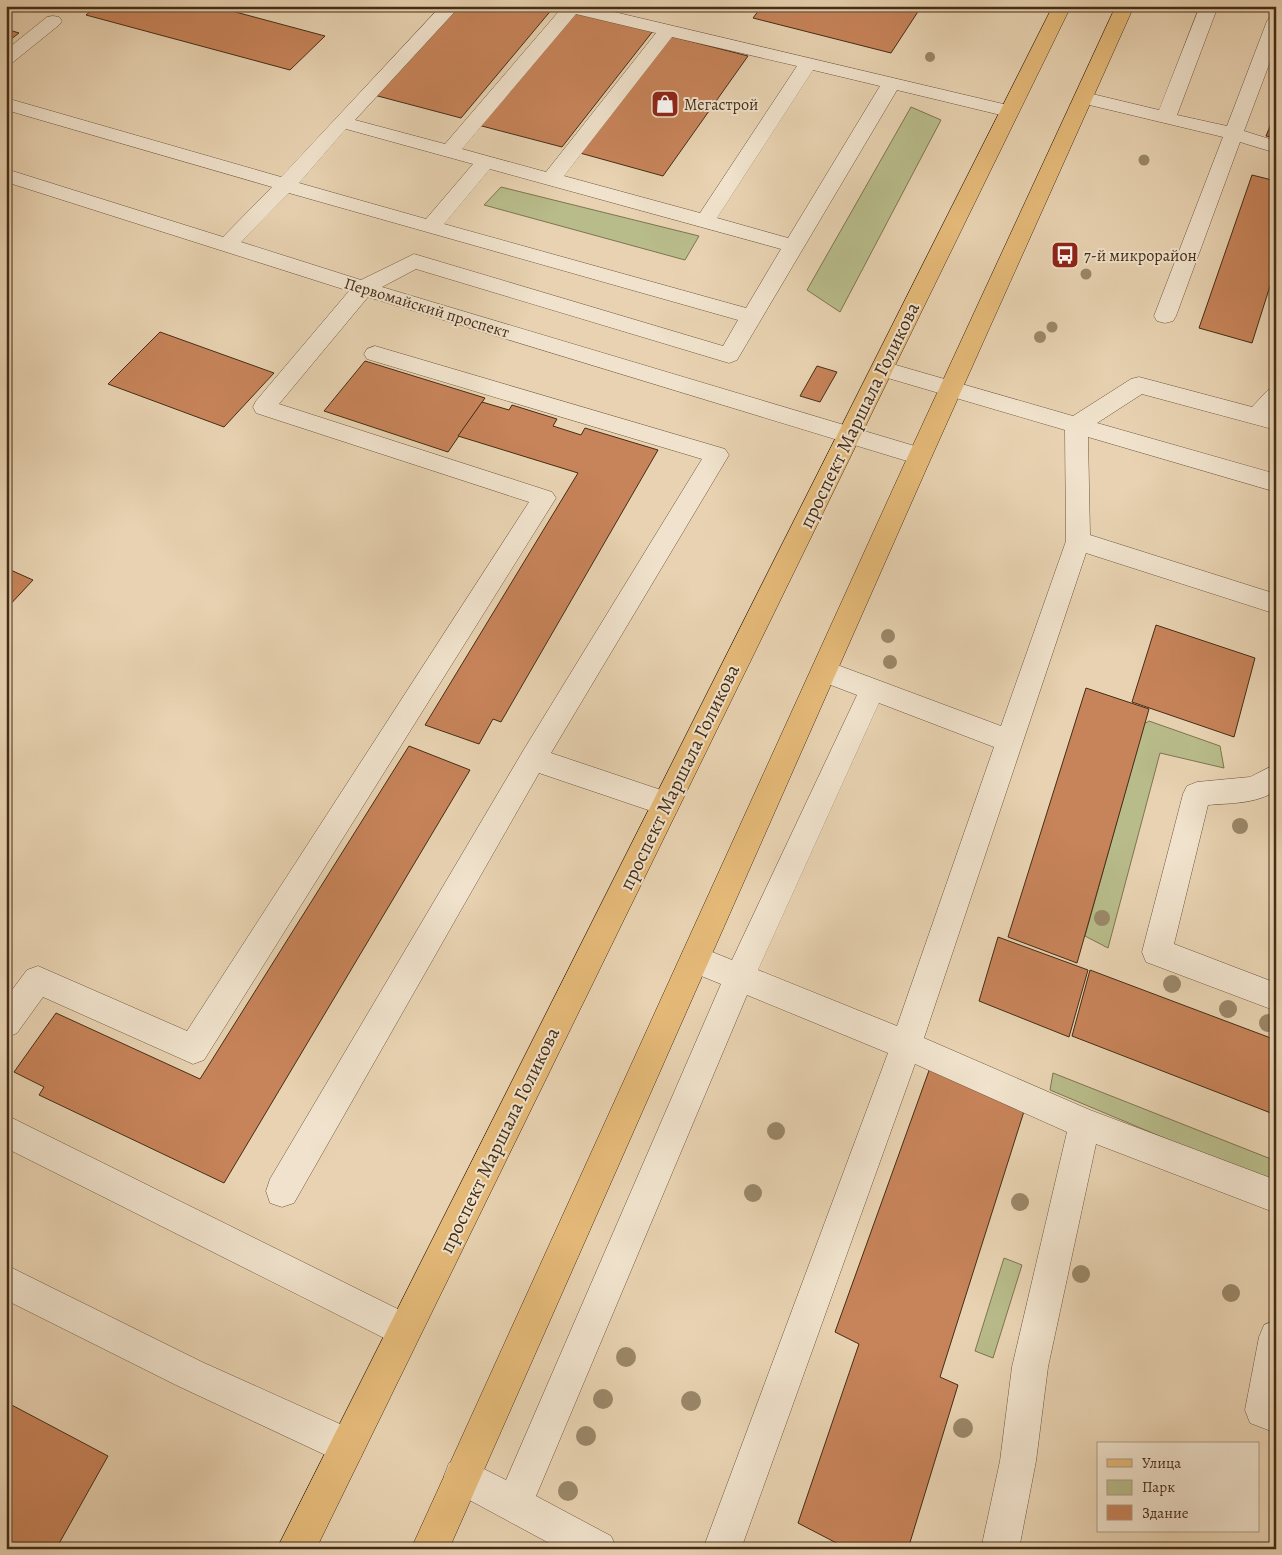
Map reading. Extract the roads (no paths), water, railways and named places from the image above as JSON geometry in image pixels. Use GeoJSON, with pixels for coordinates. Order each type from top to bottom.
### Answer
{"type":"FeatureCollection","features":[{"type":"Feature","properties":{"kind":"main road","name":"проспект Маршала Голикова"},"geometry":{"type":"LineString","coordinates":[[296,1549],[1062,6]]}},
{"type":"Feature","properties":{"kind":"main road"},"geometry":{"type":"LineString","coordinates":[[430,1549],[920,456],[1125,6]]}},
{"type":"Feature","properties":{"kind":"street"},"geometry":{"type":"LineString","coordinates":[[228,244],[451,6]]}},
{"type":"Feature","properties":{"kind":"street"},"geometry":{"type":"LineString","coordinates":[[1166,118],[1209,6]]}},
{"type":"Feature","properties":{"kind":"street"},"geometry":{"type":"LineString","coordinates":[[449,151],[568,7],[806,65],[1009,111]]}},
{"type":"Feature","properties":{"kind":"street"},"geometry":{"type":"LineString","coordinates":[[1166,316],[1276,21]]}},
{"type":"Feature","properties":{"kind":"street"},"geometry":{"type":"LineString","coordinates":[[6,59],[54,22]]}},
{"type":"Feature","properties":{"kind":"street"},"geometry":{"type":"LineString","coordinates":[[551,179],[667,31]]}},
{"type":"Feature","properties":{"kind":"street"},"geometry":{"type":"LineString","coordinates":[[705,221],[806,65]]}},
{"type":"Feature","properties":{"kind":"street"},"geometry":{"type":"LineString","coordinates":[[6,1024],[38,980],[193,1049],[544,498],[264,407],[363,288],[414,261],[729,354],[792,246],[891,84]]}},
{"type":"Feature","properties":{"kind":"street"},"geometry":{"type":"LineString","coordinates":[[1084,98],[1234,134],[1276,147]]}},
{"type":"Feature","properties":{"kind":"street"},"geometry":{"type":"LineString","coordinates":[[6,104],[430,227],[752,317]]}},
{"type":"Feature","properties":{"kind":"street"},"geometry":{"type":"LineString","coordinates":[[342,122],[792,246]]}},
{"type":"Feature","properties":{"kind":"street"},"geometry":{"type":"LineString","coordinates":[[430,227],[486,161]]}},
{"type":"Feature","properties":{"kind":"street","name":"Первомайский проспект"},"geometry":{"type":"LineString","coordinates":[[6,175],[363,288],[920,456]]}},
{"type":"Feature","properties":{"kind":"street"},"geometry":{"type":"LineString","coordinates":[[282,1191],[533,759],[717,456],[376,354]]}},
{"type":"Feature","properties":{"kind":"street"},"geometry":{"type":"LineString","coordinates":[[882,369],[1276,483]]}},
{"type":"Feature","properties":{"kind":"street"},"geometry":{"type":"LineString","coordinates":[[1076,426],[1139,385],[1266,420],[1276,396]]}},
{"type":"Feature","properties":{"kind":"street"},"geometry":{"type":"LineString","coordinates":[[722,1549],[906,1046],[1078,541],[1076,426]]}},
{"type":"Feature","properties":{"kind":"street"},"geometry":{"type":"LineString","coordinates":[[1078,541],[1276,604]]}},
{"type":"Feature","properties":{"kind":"street"},"geometry":{"type":"LineString","coordinates":[[824,671],[1009,741]]}},
{"type":"Feature","properties":{"kind":"street"},"geometry":{"type":"LineString","coordinates":[[514,1504],[739,978],[872,690]]}},
{"type":"Feature","properties":{"kind":"street"},"geometry":{"type":"LineString","coordinates":[[533,759],[666,804]]}},
{"type":"Feature","properties":{"kind":"street"},"geometry":{"type":"LineString","coordinates":[[1276,776],[1255,789],[1198,794],[1157,952],[1276,997]]}},
{"type":"Feature","properties":{"kind":"street"},"geometry":{"type":"LineString","coordinates":[[695,959],[906,1046],[1085,1124],[1276,1197]]}},
{"type":"Feature","properties":{"kind":"street"},"geometry":{"type":"LineString","coordinates":[[1000,1549],[1018,1461],[1030,1367],[1085,1124]]}},
{"type":"Feature","properties":{"kind":"street"},"geometry":{"type":"LineString","coordinates":[[6,1132],[404,1330]]}},
{"type":"Feature","properties":{"kind":"street"},"geometry":{"type":"LineString","coordinates":[[6,1282],[190,1374],[347,1446]]}},
{"type":"Feature","properties":{"kind":"street"},"geometry":{"type":"LineString","coordinates":[[1276,1337],[1263,1410],[1276,1415]]}},
{"type":"Feature","properties":{"kind":"street"},"geometry":{"type":"LineString","coordinates":[[462,1476],[598,1549]]}},
{"type":"Feature","properties":{"kind":"place","name":"Мегастрой"},"geometry":{"type":"Point","coordinates":[665,104]}},
{"type":"Feature","properties":{"kind":"place","name":"7-й микрорайон"},"geometry":{"type":"Point","coordinates":[1065,255]}}]}
